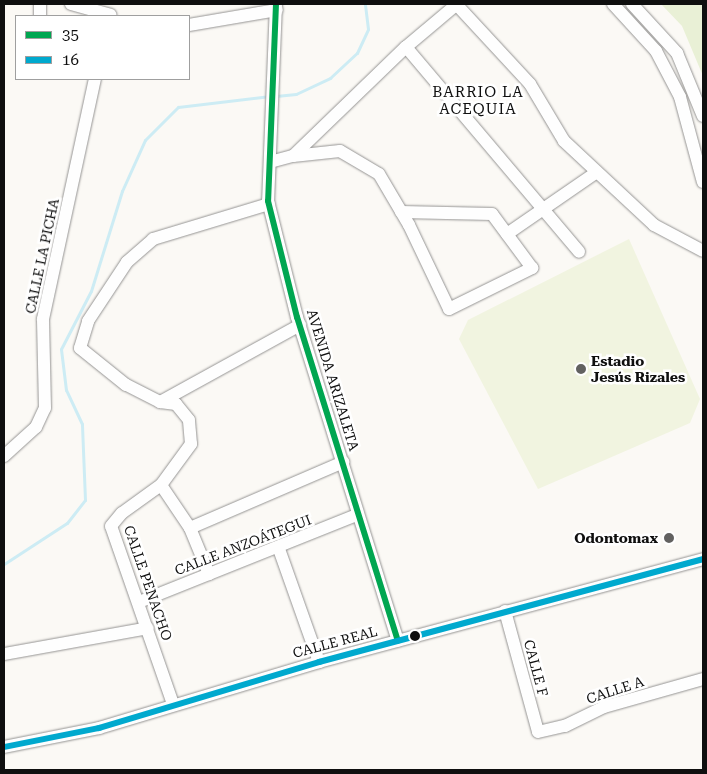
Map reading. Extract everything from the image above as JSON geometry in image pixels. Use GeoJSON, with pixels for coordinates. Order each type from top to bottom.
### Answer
{"type":"FeatureCollection","features":[{"type":"Feature","properties":{"kind":"street"},"geometry":{"type":"LineString","coordinates":[[71,4],[112,12]]}},
{"type":"Feature","properties":{"kind":"street"},"geometry":{"type":"LineString","coordinates":[[293,156],[406,47],[456,4],[530,84],[564,141],[654,225],[703,251]]}},
{"type":"Feature","properties":{"kind":"street"},"geometry":{"type":"LineString","coordinates":[[613,4],[656,51],[680,97],[703,182]]}},
{"type":"Feature","properties":{"kind":"street"},"geometry":{"type":"LineString","coordinates":[[632,4],[677,52],[703,116]]}},
{"type":"Feature","properties":{"kind":"street"},"geometry":{"type":"LineString","coordinates":[[190,25],[276,7]]}},
{"type":"Feature","properties":{"kind":"street","name":"AVENIDA ARIZALETA"},"geometry":{"type":"LineString","coordinates":[[276,7],[269,204],[300,325],[343,462],[357,515],[398,641]]}},
{"type":"Feature","properties":{"kind":"street"},"geometry":{"type":"LineString","coordinates":[[406,47],[579,252]]}},
{"type":"Feature","properties":{"kind":"street","name":"CALLE LA PICHA"},"geometry":{"type":"LineString","coordinates":[[4,456],[36,427],[45,408],[43,319],[95,80]]}},
{"type":"Feature","properties":{"kind":"street"},"geometry":{"type":"LineString","coordinates":[[270,162],[293,156],[340,150],[379,174],[401,212],[449,309],[532,268],[492,214],[401,212]]}},
{"type":"Feature","properties":{"kind":"street"},"geometry":{"type":"LineString","coordinates":[[507,234],[597,172]]}},
{"type":"Feature","properties":{"kind":"street","name":"CALLE PENACHO"},"geometry":{"type":"LineString","coordinates":[[174,704],[111,526],[122,514],[161,485],[191,444],[189,420],[176,404],[160,402],[126,385],[80,348],[88,321],[127,262],[152,239],[269,204]]}},
{"type":"Feature","properties":{"kind":"street"},"geometry":{"type":"LineString","coordinates":[[160,402],[300,325]]}},
{"type":"Feature","properties":{"kind":"street"},"geometry":{"type":"LineString","coordinates":[[190,528],[343,462]]}},
{"type":"Feature","properties":{"kind":"street"},"geometry":{"type":"LineString","coordinates":[[161,485],[190,528],[209,574]]}},
{"type":"Feature","properties":{"kind":"street","name":"CALLE ANZOÁTEGUI"},"geometry":{"type":"LineString","coordinates":[[139,602],[278,549],[357,515]]}},
{"type":"Feature","properties":{"kind":"street"},"geometry":{"type":"LineString","coordinates":[[278,549],[318,662]]}},
{"type":"Feature","properties":{"kind":"street","name":"CALLE REAL"},"geometry":{"type":"LineString","coordinates":[[4,747],[100,728],[174,704],[318,662],[703,559]]}},
{"type":"Feature","properties":{"kind":"street","name":"CALLE F"},"geometry":{"type":"LineString","coordinates":[[505,611],[538,732]]}},
{"type":"Feature","properties":{"kind":"street"},"geometry":{"type":"LineString","coordinates":[[4,654],[148,628]]}},
{"type":"Feature","properties":{"kind":"street","name":"CALLE A"},"geometry":{"type":"LineString","coordinates":[[538,732],[565,726],[604,707],[703,680]]}},
{"type":"Feature","properties":{"kind":"green space"},"geometry":{"type":"Polygon","coordinates":[[[661,4],[703,4],[703,76],[682,26],[661,4]]]}},
{"type":"Feature","properties":{"kind":"green space","name":"Estadio Jesús Rizales"},"geometry":{"type":"Polygon","coordinates":[[[629,239],[700,399],[690,423],[538,489],[459,339],[468,320],[629,239]]]}},
{"type":"Feature","properties":{"kind":"waterway"},"geometry":{"type":"LineString","coordinates":[[276,96],[296,94],[330,78],[357,53],[368,29],[365,4]]}},
{"type":"Feature","properties":{"kind":"waterway"},"geometry":{"type":"LineString","coordinates":[[4,564],[67,523],[85,500],[82,424],[66,390],[61,349],[91,291],[122,191],[145,140],[178,107],[270,96]]}},
{"type":"Feature","properties":{"kind":"transit line","name":"35"},"geometry":{"type":"LineString","coordinates":[[276,4],[268,201],[297,317],[398,641]]}},
{"type":"Feature","properties":{"kind":"transit line","name":"16"},"geometry":{"type":"LineString","coordinates":[[4,747],[99,728],[319,662],[703,559]]}},
{"type":"Feature","properties":{"kind":"place","name":"Estadio Jesús Rizales"},"geometry":{"type":"Point","coordinates":[581,369]}},
{"type":"Feature","properties":{"kind":"place","name":"Odontomax"},"geometry":{"type":"Point","coordinates":[669,538]}},
{"type":"Feature","properties":{"kind":"district","name":"BARRIO LA ACEQUIA"},"geometry":{"type":"Point","coordinates":[478,100]}}]}
